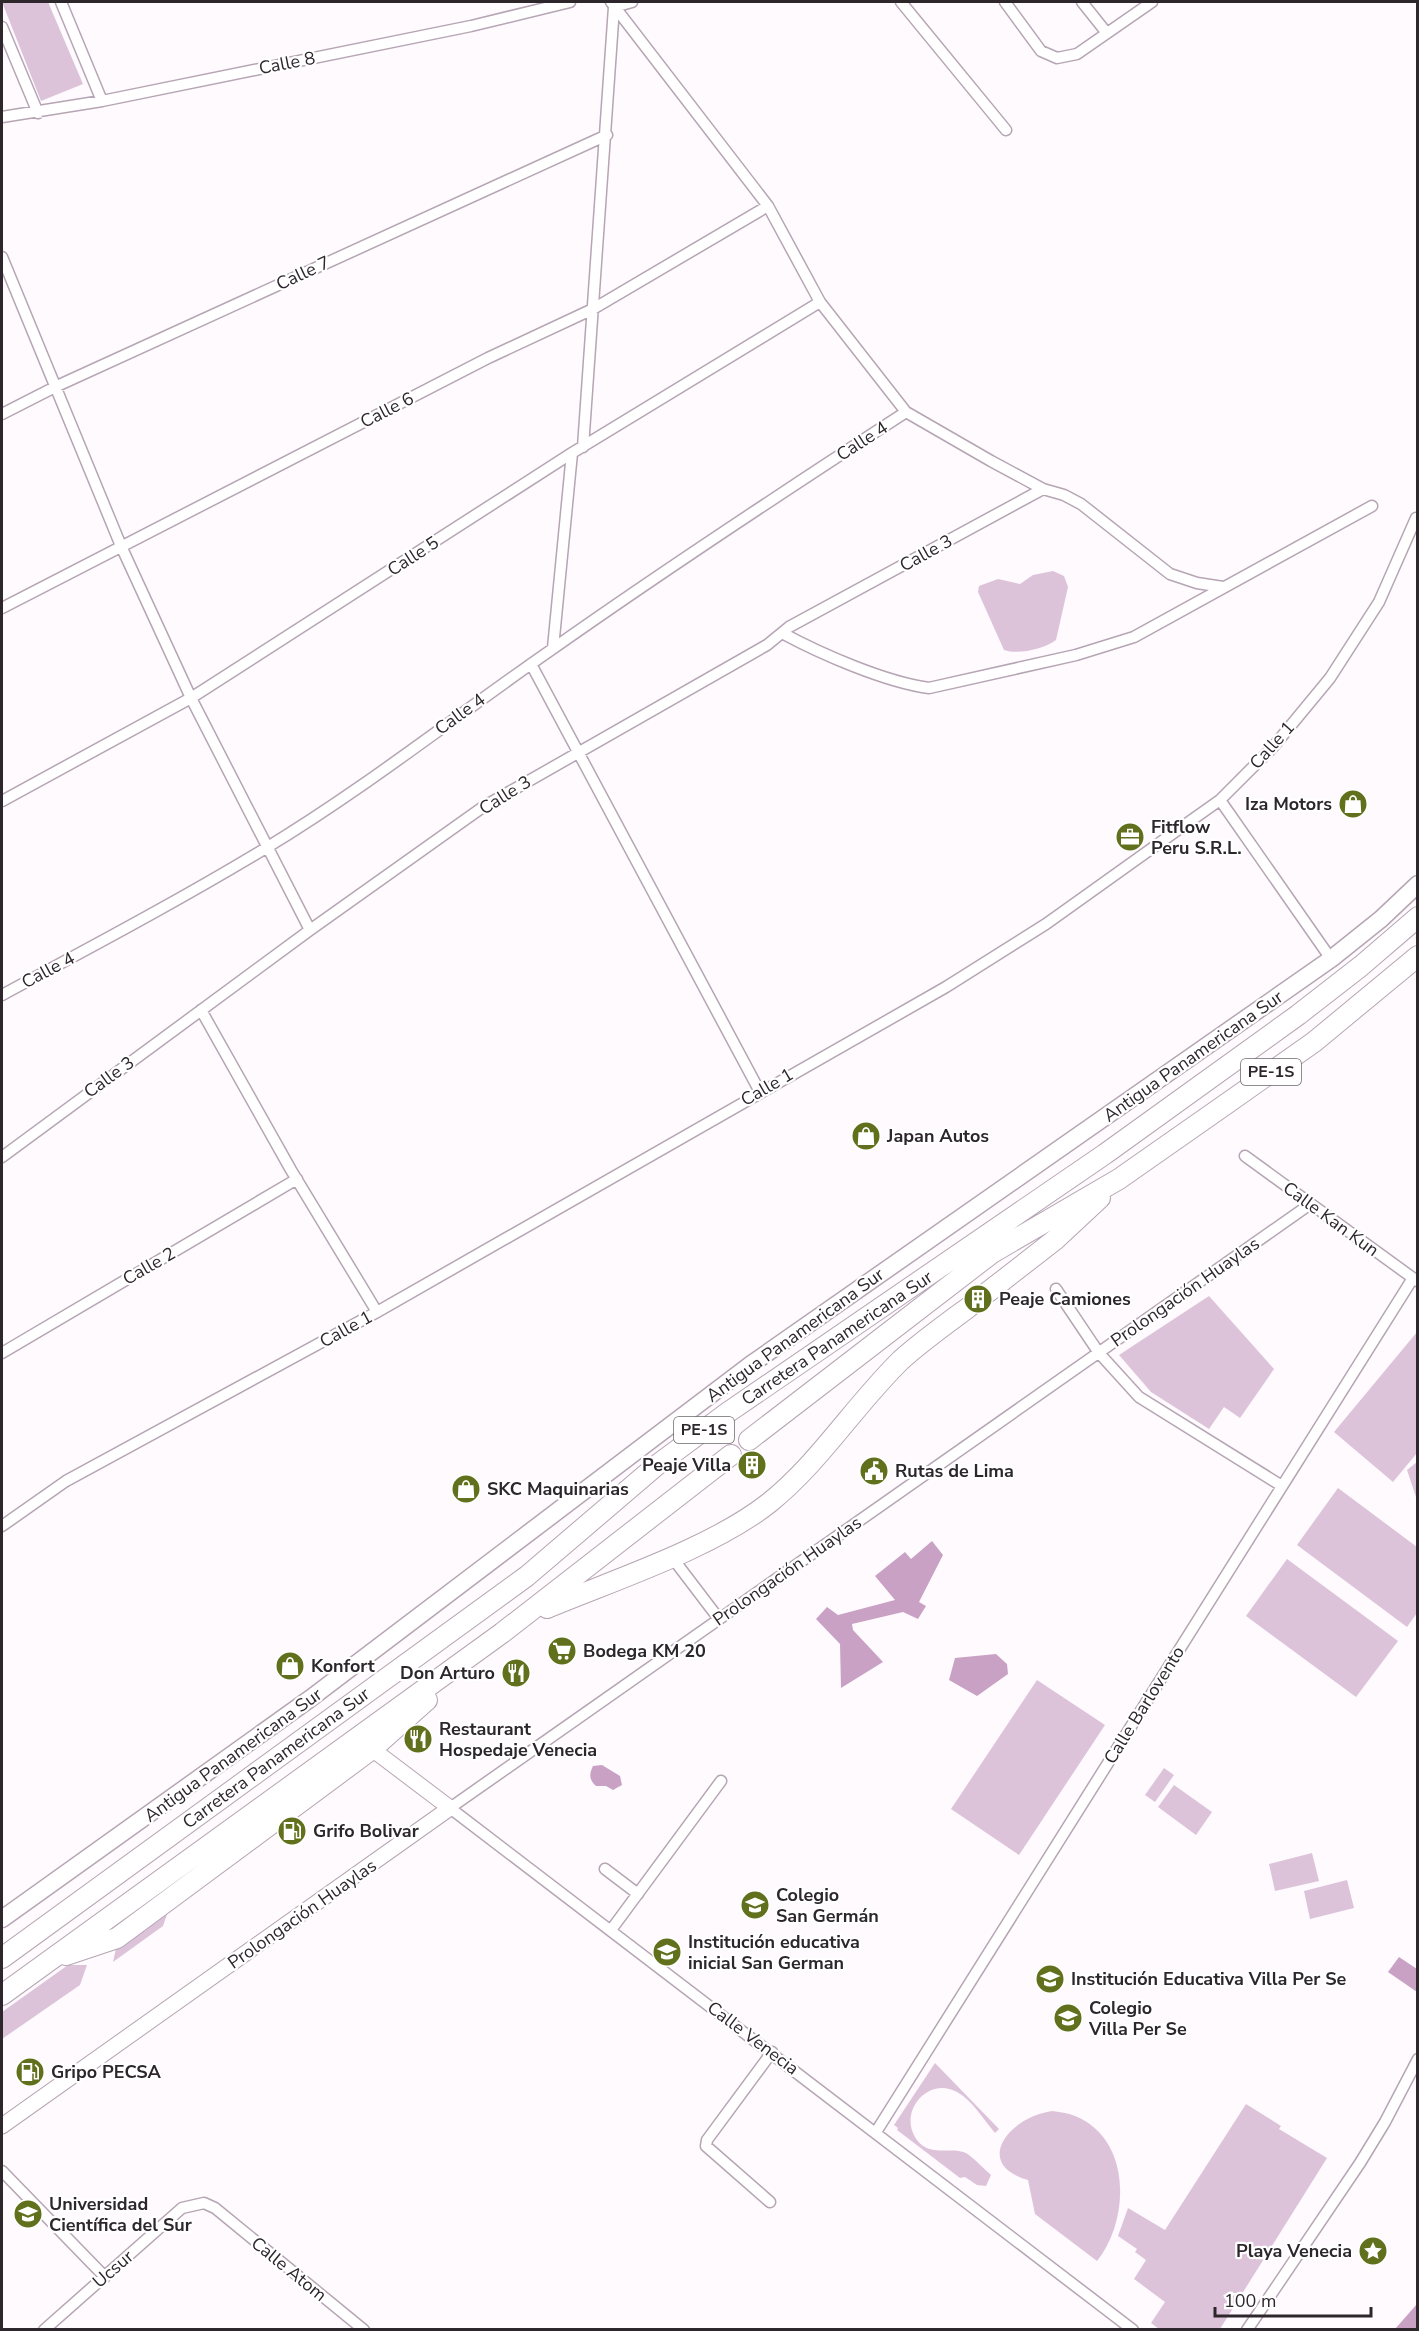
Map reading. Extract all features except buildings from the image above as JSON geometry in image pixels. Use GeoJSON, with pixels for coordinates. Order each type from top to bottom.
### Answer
{"type":"FeatureCollection","features":[{"type":"Feature","properties":{"kind":"highway","name":"Carretera Panamericana Sur"},"geometry":{"type":"LineString","coordinates":[[2,1958],[527,1576],[657,1465],[728,1413],[1105,1154],[1298,1015],[1361,966],[1418,917]]}},
{"type":"Feature","properties":{"kind":"highway","name":"Carretera Panamericana Sur"},"geometry":{"type":"LineString","coordinates":[[749,1440],[992,1253],[1119,1179],[1314,1042],[1418,956]]}},
{"type":"Feature","properties":{"kind":"highway","name":"Carretera Panamericana Sur"},"geometry":{"type":"LineString","coordinates":[[988,1292],[1064,1233],[1119,1179]]}},
{"type":"Feature","properties":{"kind":"highway","name":"Carretera Panamericana Sur"},"geometry":{"type":"LineString","coordinates":[[522,1618],[671,1556],[737,1525],[767,1504],[809,1468],[902,1360],[969,1306]]}},
{"type":"Feature","properties":{"kind":"highway","name":"Carretera Panamericana Sur"},"geometry":{"type":"LineString","coordinates":[[2,1995],[502,1633],[731,1455]]}},
{"type":"Feature","properties":{"kind":"highway"},"geometry":{"type":"LineString","coordinates":[[47,1962],[117,1938],[372,1749],[502,1633]]}},
{"type":"Feature","properties":{"kind":"main road","name":"Antigua Panamericana Sur"},"geometry":{"type":"LineString","coordinates":[[2,1919],[311,1698],[750,1365],[1331,958],[1381,920],[1418,884]]}},
{"type":"Feature","properties":{"kind":"street"},"geometry":{"type":"LineString","coordinates":[[61,2],[102,100]]}},
{"type":"Feature","properties":{"kind":"street","name":"Calle 8"},"geometry":{"type":"LineString","coordinates":[[2,117],[38,113],[471,26],[570,2]]}},
{"type":"Feature","properties":{"kind":"street"},"geometry":{"type":"LineString","coordinates":[[613,4],[632,2]]}},
{"type":"Feature","properties":{"kind":"street"},"geometry":{"type":"LineString","coordinates":[[901,2],[1006,130]]}},
{"type":"Feature","properties":{"kind":"street"},"geometry":{"type":"LineString","coordinates":[[1005,2],[1041,51],[1057,58],[1077,54],[1148,2]]}},
{"type":"Feature","properties":{"kind":"street"},"geometry":{"type":"LineString","coordinates":[[1082,2],[1106,33]]}},
{"type":"Feature","properties":{"kind":"street"},"geometry":{"type":"LineString","coordinates":[[583,447],[607,135],[613,4]]}},
{"type":"Feature","properties":{"kind":"street"},"geometry":{"type":"LineString","coordinates":[[613,4],[768,206],[820,302],[906,412],[1043,489],[1064,495],[1081,504],[1170,574],[1197,584],[1222,587]]}},
{"type":"Feature","properties":{"kind":"street"},"geometry":{"type":"LineString","coordinates":[[2,27],[38,113]]}},
{"type":"Feature","properties":{"kind":"street","name":"Calle 7"},"geometry":{"type":"LineString","coordinates":[[2,414],[57,386],[607,135]]}},
{"type":"Feature","properties":{"kind":"street","name":"Calle 6"},"geometry":{"type":"LineString","coordinates":[[2,608],[488,358],[593,309],[768,206]]}},
{"type":"Feature","properties":{"kind":"street"},"geometry":{"type":"LineString","coordinates":[[2,257],[121,546],[191,698],[310,930]]}},
{"type":"Feature","properties":{"kind":"street","name":"Calle 5"},"geometry":{"type":"LineString","coordinates":[[2,801],[191,698],[572,453],[820,302]]}},
{"type":"Feature","properties":{"kind":"street","name":"Calle 4"},"geometry":{"type":"LineString","coordinates":[[2,995],[127,928],[267,847],[390,765],[731,526],[906,412]]}},
{"type":"Feature","properties":{"kind":"street"},"geometry":{"type":"LineString","coordinates":[[554,648],[572,453]]}},
{"type":"Feature","properties":{"kind":"street","name":"Calle 3"},"geometry":{"type":"LineString","coordinates":[[2,1157],[310,930],[483,807],[768,645],[782,633],[1043,489]]}},
{"type":"Feature","properties":{"kind":"street"},"geometry":{"type":"LineString","coordinates":[[782,633],[806,646],[877,673],[913,686],[928,688],[1076,655],[1134,637],[1372,506]]}},
{"type":"Feature","properties":{"kind":"street","name":"Calle 1"},"geometry":{"type":"LineString","coordinates":[[2,1526],[66,1481],[377,1312],[946,987],[1046,924],[1220,800],[1273,747],[1330,678],[1379,602],[1416,518]]}},
{"type":"Feature","properties":{"kind":"street"},"geometry":{"type":"LineString","coordinates":[[531,664],[760,1092]]}},
{"type":"Feature","properties":{"kind":"street"},"geometry":{"type":"LineString","coordinates":[[1220,800],[1331,958]]}},
{"type":"Feature","properties":{"kind":"street"},"geometry":{"type":"LineString","coordinates":[[201,1010],[297,1179],[377,1312]]}},
{"type":"Feature","properties":{"kind":"street","name":"Calle Kan Kun"},"geometry":{"type":"LineString","coordinates":[[1245,1156],[1309,1205],[1415,1279]]}},
{"type":"Feature","properties":{"kind":"street","name":"Calle 2"},"geometry":{"type":"LineString","coordinates":[[2,1353],[297,1179]]}},
{"type":"Feature","properties":{"kind":"street","name":"Prolongación Huaylas"},"geometry":{"type":"LineString","coordinates":[[2,2126],[450,1808],[1309,1205]]}},
{"type":"Feature","properties":{"kind":"street","name":"Calle Barlovento"},"geometry":{"type":"LineString","coordinates":[[876,2132],[1282,1486],[1415,1279]]}},
{"type":"Feature","properties":{"kind":"street"},"geometry":{"type":"LineString","coordinates":[[1056,1289],[1100,1353],[1147,1403],[1282,1486]]}},
{"type":"Feature","properties":{"kind":"street"},"geometry":{"type":"LineString","coordinates":[[671,1556],[719,1619]]}},
{"type":"Feature","properties":{"kind":"street","name":"Calle Venecia"},"geometry":{"type":"LineString","coordinates":[[372,1749],[772,2052],[1133,2330]]}},
{"type":"Feature","properties":{"kind":"street"},"geometry":{"type":"LineString","coordinates":[[611,1930],[721,1781]]}},
{"type":"Feature","properties":{"kind":"street"},"geometry":{"type":"LineString","coordinates":[[605,1869],[638,1894]]}},
{"type":"Feature","properties":{"kind":"street"},"geometry":{"type":"LineString","coordinates":[[770,2202],[706,2146],[707,2140],[772,2052]]}},
{"type":"Feature","properties":{"kind":"street"},"geometry":{"type":"LineString","coordinates":[[1247,2330],[1360,2163],[1418,2060]]}},
{"type":"Feature","properties":{"kind":"street"},"geometry":{"type":"LineString","coordinates":[[2,2171],[105,2277]]}},
{"type":"Feature","properties":{"kind":"street","name":"Ucsur"},"geometry":{"type":"LineString","coordinates":[[44,2330],[182,2208],[204,2203],[215,2208]]}},
{"type":"Feature","properties":{"kind":"street","name":"Calle Atom"},"geometry":{"type":"LineString","coordinates":[[215,2208],[364,2330]]}},
{"type":"Feature","properties":{"kind":"shaded area"},"geometry":{"type":"Polygon","coordinates":[[[2,2],[48,2],[83,84],[41,101],[2,2]]]}},
{"type":"Feature","properties":{"kind":"shaded area"},"geometry":{"type":"Polygon","coordinates":[[[1053,571],[1064,576],[1068,587],[1056,640],[1031,650],[1016,652],[1004,650],[978,592],[979,586],[998,579],[1020,584],[1033,575],[1053,571]]]}},
{"type":"Feature","properties":{"kind":"shaded area"},"geometry":{"type":"Polygon","coordinates":[[[1209,1296],[1274,1369],[1240,1418],[1224,1407],[1209,1429],[1151,1392],[1119,1355],[1209,1296]]]}},
{"type":"Feature","properties":{"kind":"shaded area"},"geometry":{"type":"Polygon","coordinates":[[[1417,1332],[1417,1453],[1393,1482],[1334,1432],[1417,1332]]]}},
{"type":"Feature","properties":{"kind":"shaded area"},"geometry":{"type":"Polygon","coordinates":[[[1417,1462],[1417,1500],[1407,1470],[1417,1462]]]}},
{"type":"Feature","properties":{"kind":"shaded area"},"geometry":{"type":"Polygon","coordinates":[[[1338,1488],[1417,1547],[1417,1613],[1407,1627],[1297,1545],[1338,1488]]]}},
{"type":"Feature","properties":{"kind":"shaded area"},"geometry":{"type":"Polygon","coordinates":[[[932,1541],[943,1555],[919,1602],[926,1606],[918,1619],[903,1612],[852,1624],[853,1630],[883,1662],[841,1688],[840,1644],[816,1619],[827,1607],[838,1615],[895,1600],[875,1576],[905,1552],[911,1559],[932,1541]]]}},
{"type":"Feature","properties":{"kind":"shaded area"},"geometry":{"type":"Polygon","coordinates":[[[1287,1559],[1398,1641],[1356,1697],[1246,1616],[1287,1559]]]}},
{"type":"Feature","properties":{"kind":"shaded area"},"geometry":{"type":"Polygon","coordinates":[[[996,1654],[1007,1664],[1008,1674],[977,1696],[949,1680],[955,1658],[996,1654]]]}},
{"type":"Feature","properties":{"kind":"shaded area"},"geometry":{"type":"Polygon","coordinates":[[[1037,1680],[1105,1725],[1019,1855],[951,1809],[1037,1680]]]}},
{"type":"Feature","properties":{"kind":"shaded area"},"geometry":{"type":"Polygon","coordinates":[[[602,1765],[620,1776],[622,1785],[613,1790],[594,1784],[590,1777],[593,1766],[602,1765]]]}},
{"type":"Feature","properties":{"kind":"shaded area"},"geometry":{"type":"Polygon","coordinates":[[[1164,1768],[1174,1775],[1155,1802],[1145,1795],[1164,1768]]]}},
{"type":"Feature","properties":{"kind":"shaded area"},"geometry":{"type":"Polygon","coordinates":[[[1174,1785],[1212,1812],[1196,1835],[1158,1807],[1174,1785]]]}},
{"type":"Feature","properties":{"kind":"shaded area"},"geometry":{"type":"Polygon","coordinates":[[[1312,1853],[1319,1881],[1275,1891],[1269,1864],[1312,1853]]]}},
{"type":"Feature","properties":{"kind":"shaded area"},"geometry":{"type":"Polygon","coordinates":[[[1347,1880],[1354,1908],[1310,1919],[1304,1891],[1347,1880]]]}},
{"type":"Feature","properties":{"kind":"shaded area"},"geometry":{"type":"Polygon","coordinates":[[[171,1903],[163,1926],[113,1962],[117,1944],[171,1903]]]}},
{"type":"Feature","properties":{"kind":"shaded area"},"geometry":{"type":"Polygon","coordinates":[[[1399,1957],[1417,1969],[1417,1992],[1388,1972],[1399,1957]]]}},
{"type":"Feature","properties":{"kind":"shaded area"},"geometry":{"type":"Polygon","coordinates":[[[68,1965],[87,1965],[80,1985],[2,2039],[2,2012],[68,1965]]]}},
{"type":"Feature","properties":{"kind":"shaded area"},"geometry":{"type":"Polygon","coordinates":[[[935,2063],[999,2129],[995,2133],[973,2105],[957,2092],[946,2088],[936,2088],[920,2098],[914,2107],[911,2127],[915,2137],[927,2148],[963,2152],[969,2155],[991,2175],[986,2186],[977,2185],[965,2177],[960,2178],[897,2130],[898,2128],[894,2125],[935,2063]]]}},
{"type":"Feature","properties":{"kind":"shaded area"},"geometry":{"type":"Polygon","coordinates":[[[1246,2104],[1281,2126],[1279,2129],[1327,2158],[1220,2329],[1159,2329],[1151,2323],[1165,2302],[1134,2279],[1146,2260],[1135,2252],[1137,2249],[1118,2236],[1128,2208],[1165,2230],[1246,2104]]]}},
{"type":"Feature","properties":{"kind":"shaded area"},"geometry":{"type":"Polygon","coordinates":[[[1052,2111],[1075,2116],[1094,2127],[1107,2143],[1116,2161],[1120,2182],[1120,2203],[1116,2224],[1108,2244],[1097,2261],[1035,2214],[1028,2180],[1011,2173],[1002,2163],[1000,2153],[1003,2142],[1011,2131],[1036,2115],[1052,2111]]]}},
{"type":"Feature","properties":{"kind":"shaded area"},"geometry":{"type":"Polygon","coordinates":[[[1417,2304],[1417,2329],[1395,2329],[1417,2304]]]}},
{"type":"Feature","properties":{"kind":"place","name":"Iza Motors"},"geometry":{"type":"Point","coordinates":[1353,804]}},
{"type":"Feature","properties":{"kind":"place","name":"Fitflow Peru S.R.L."},"geometry":{"type":"Point","coordinates":[1130,837]}},
{"type":"Feature","properties":{"kind":"place","name":"Japan Autos"},"geometry":{"type":"Point","coordinates":[866,1136]}},
{"type":"Feature","properties":{"kind":"place","name":"Peaje Camiones"},"geometry":{"type":"Point","coordinates":[978,1299]}},
{"type":"Feature","properties":{"kind":"place","name":"Peaje Villa"},"geometry":{"type":"Point","coordinates":[752,1465]}},
{"type":"Feature","properties":{"kind":"place","name":"Rutas de Lima"},"geometry":{"type":"Point","coordinates":[874,1471]}},
{"type":"Feature","properties":{"kind":"place","name":"SKC Maquinarias"},"geometry":{"type":"Point","coordinates":[466,1489]}},
{"type":"Feature","properties":{"kind":"place","name":"Bodega KM 20"},"geometry":{"type":"Point","coordinates":[562,1651]}},
{"type":"Feature","properties":{"kind":"place","name":"Konfort"},"geometry":{"type":"Point","coordinates":[290,1666]}},
{"type":"Feature","properties":{"kind":"place","name":"Don Arturo"},"geometry":{"type":"Point","coordinates":[516,1673]}},
{"type":"Feature","properties":{"kind":"place","name":"Restaurant Hospedaje Venecia"},"geometry":{"type":"Point","coordinates":[418,1739]}},
{"type":"Feature","properties":{"kind":"place","name":"Grifo Bolivar"},"geometry":{"type":"Point","coordinates":[292,1831]}},
{"type":"Feature","properties":{"kind":"place","name":"Colegio San Germán"},"geometry":{"type":"Point","coordinates":[755,1905]}},
{"type":"Feature","properties":{"kind":"place","name":"Institución educativa inicial San German"},"geometry":{"type":"Point","coordinates":[667,1952]}},
{"type":"Feature","properties":{"kind":"place","name":"Institución Educativa Villa Per Se"},"geometry":{"type":"Point","coordinates":[1050,1979]}},
{"type":"Feature","properties":{"kind":"place","name":"Colegio Villa Per Se"},"geometry":{"type":"Point","coordinates":[1068,2018]}},
{"type":"Feature","properties":{"kind":"place","name":"Gripo PECSA"},"geometry":{"type":"Point","coordinates":[30,2072]}},
{"type":"Feature","properties":{"kind":"place","name":"Universidad Científica del Sur"},"geometry":{"type":"Point","coordinates":[28,2214]}},
{"type":"Feature","properties":{"kind":"place","name":"Playa Venecia"},"geometry":{"type":"Point","coordinates":[1373,2251]}}]}
